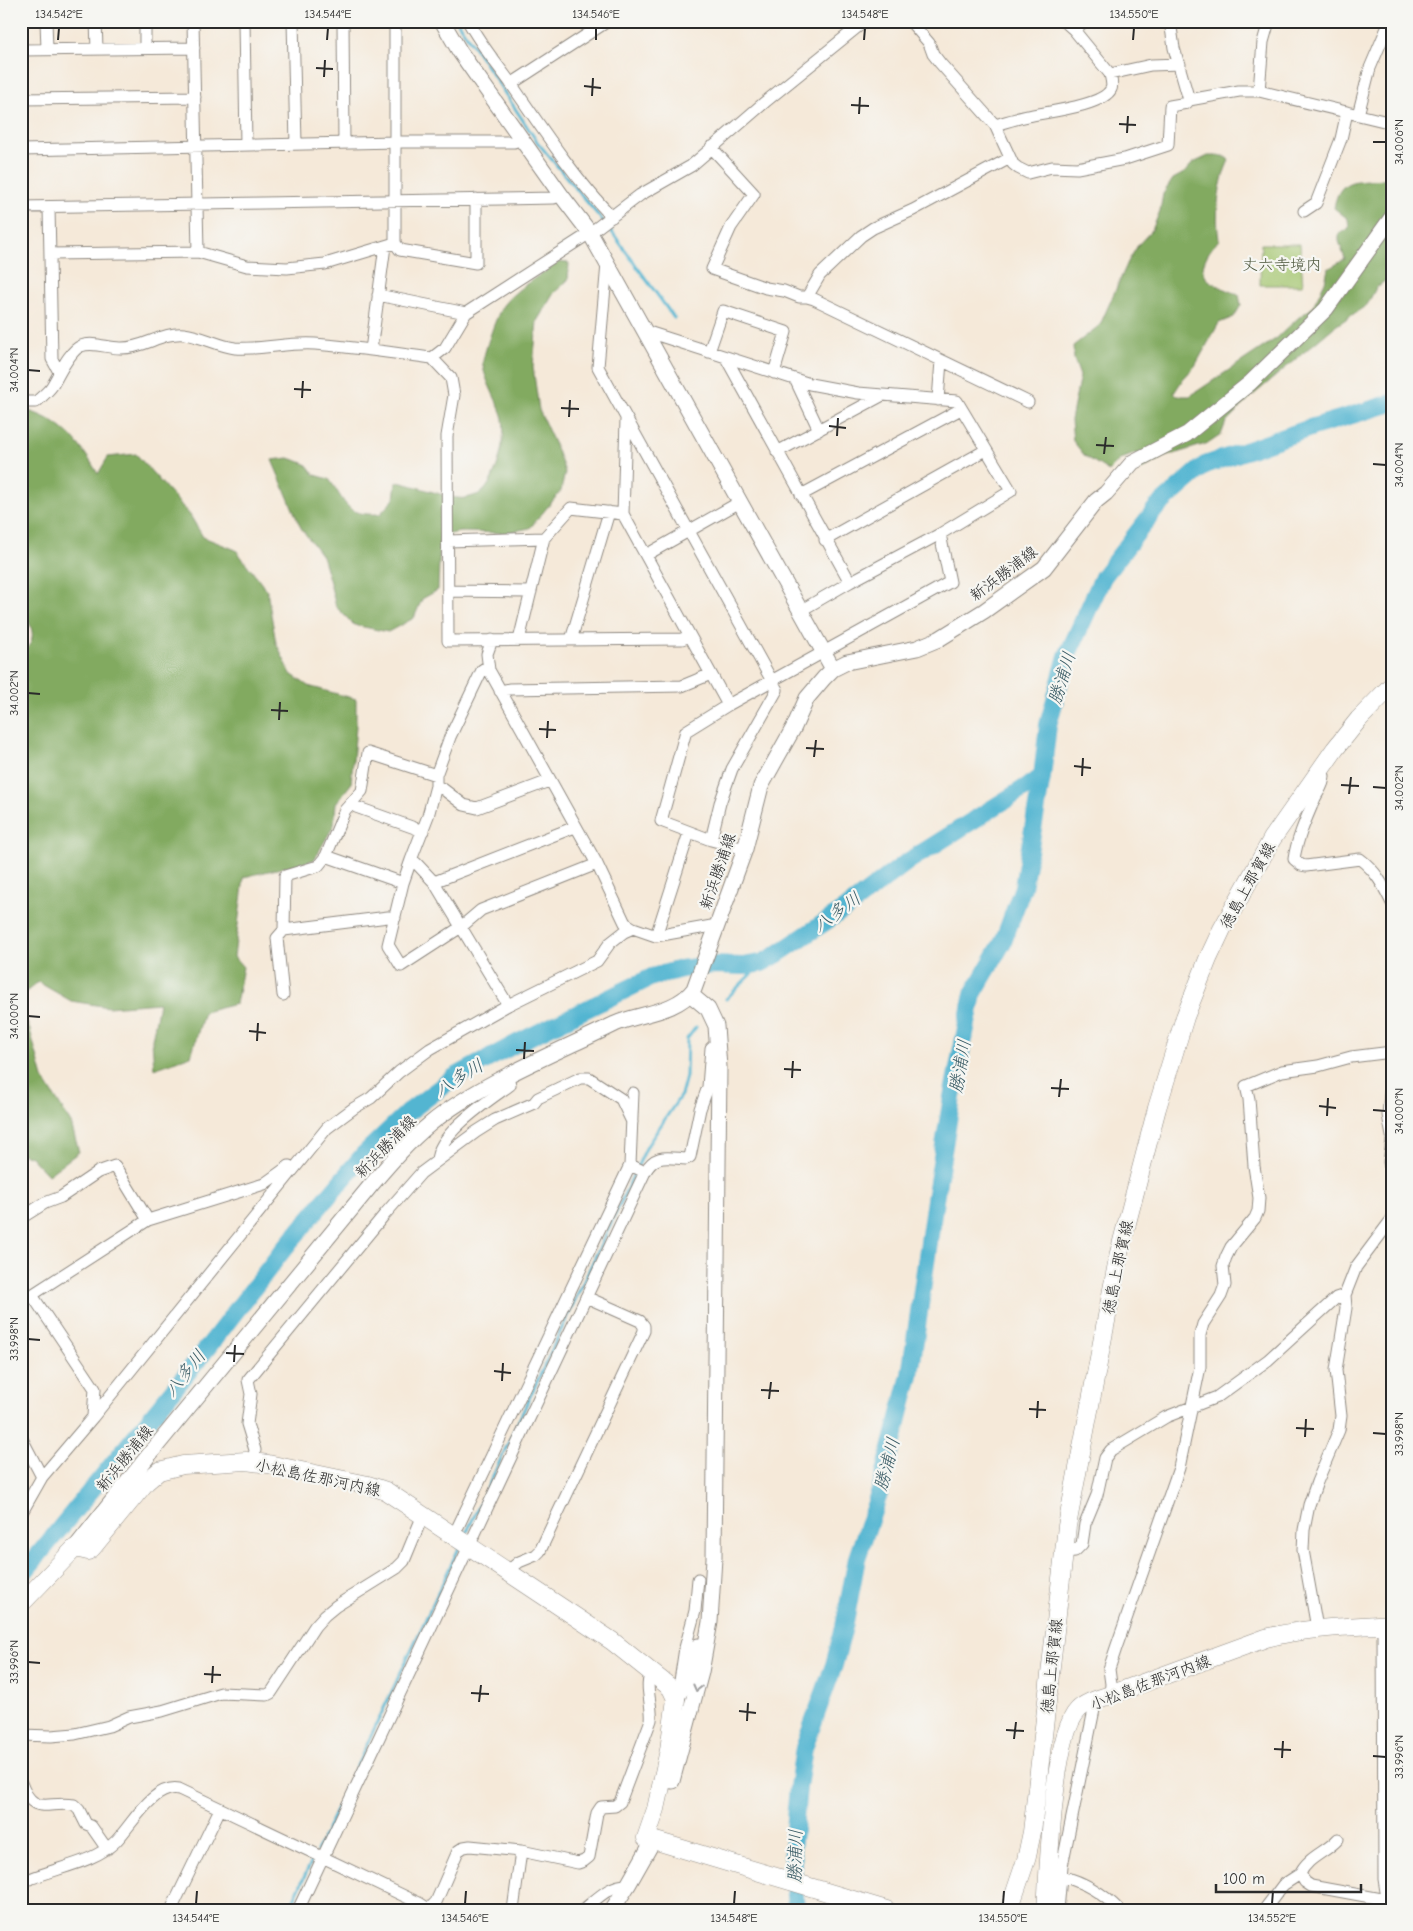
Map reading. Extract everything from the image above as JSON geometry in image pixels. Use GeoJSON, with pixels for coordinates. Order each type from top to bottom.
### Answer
{"type":"FeatureCollection","features":[{"type":"Feature","properties":{"kind":"main road"},"geometry":{"type":"LineString","coordinates":[[442,21],[460,52],[560,195],[590,233],[833,669]]}},
{"type":"Feature","properties":{"kind":"main road","name":"新浜勝浦線"},"geometry":{"type":"LineString","coordinates":[[75,1548],[155,1447],[398,1153],[431,1123],[480,1091],[508,1076],[618,1023],[670,1006],[692,991],[745,849],[761,786],[766,774],[794,727],[807,698],[833,669],[847,662],[917,648],[939,638],[984,611],[1044,568],[1096,501],[1106,493],[1133,462],[1187,434],[1250,383],[1315,322],[1392,217]]}},
{"type":"Feature","properties":{"kind":"main road","name":"徳島上那賀線"},"geometry":{"type":"LineString","coordinates":[[1009,1910],[1032,1832],[1064,1552],[1072,1498],[1119,1253],[1148,1138],[1185,1017],[1222,929],[1272,839],[1319,771],[1359,719],[1392,685]]}},
{"type":"Feature","properties":{"kind":"main road"},"geometry":{"type":"LineString","coordinates":[[612,1910],[654,1840],[701,1672],[710,1622],[714,1558],[720,1067],[716,1026],[708,1009],[692,991]]}},
{"type":"Feature","properties":{"kind":"main road","name":"小松島佐那河内線"},"geometry":{"type":"LineString","coordinates":[[75,1548],[88,1551],[92,1548],[146,1482],[159,1471],[183,1465],[252,1462],[368,1485],[386,1491],[612,1641],[670,1688],[676,1699]]}},
{"type":"Feature","properties":{"kind":"main road"},"geometry":{"type":"LineString","coordinates":[[25,1593],[75,1548]]}},
{"type":"Feature","properties":{"kind":"main road"},"geometry":{"type":"LineString","coordinates":[[654,1840],[656,1809],[669,1750],[676,1699],[697,1650],[712,1588]]}},
{"type":"Feature","properties":{"kind":"main road","name":"小松島佐那河内線"},"geometry":{"type":"LineString","coordinates":[[1046,1910],[1056,1781],[1061,1754],[1073,1718],[1079,1709],[1103,1698],[1266,1638],[1316,1628],[1387,1625]]}},
{"type":"Feature","properties":{"kind":"main road"},"geometry":{"type":"LineString","coordinates":[[669,1750],[672,1781]]}},
{"type":"Feature","properties":{"kind":"main road"},"geometry":{"type":"LineString","coordinates":[[654,1840],[887,1910]]}},
{"type":"Feature","properties":{"kind":"street"},"geometry":{"type":"LineString","coordinates":[[46,21],[47,49]]}},
{"type":"Feature","properties":{"kind":"street"},"geometry":{"type":"LineString","coordinates":[[96,21],[97,49]]}},
{"type":"Feature","properties":{"kind":"street"},"geometry":{"type":"LineString","coordinates":[[145,21],[145,48]]}},
{"type":"Feature","properties":{"kind":"street"},"geometry":{"type":"LineString","coordinates":[[193,21],[198,252]]}},
{"type":"Feature","properties":{"kind":"street"},"geometry":{"type":"LineString","coordinates":[[244,21],[246,145]]}},
{"type":"Feature","properties":{"kind":"street"},"geometry":{"type":"LineString","coordinates":[[293,21],[296,144]]}},
{"type":"Feature","properties":{"kind":"street"},"geometry":{"type":"LineString","coordinates":[[343,21],[344,143]]}},
{"type":"Feature","properties":{"kind":"street"},"geometry":{"type":"LineString","coordinates":[[371,350],[378,295],[390,245],[394,201],[396,142],[395,21]]}},
{"type":"Feature","properties":{"kind":"street"},"geometry":{"type":"LineString","coordinates":[[468,21],[475,34],[553,146],[612,217]]}},
{"type":"Feature","properties":{"kind":"street"},"geometry":{"type":"LineString","coordinates":[[511,84],[608,21]]}},
{"type":"Feature","properties":{"kind":"street"},"geometry":{"type":"LineString","coordinates":[[432,358],[446,348],[466,313],[590,233],[640,195],[691,166],[711,147],[865,21]]}},
{"type":"Feature","properties":{"kind":"street"},"geometry":{"type":"LineString","coordinates":[[910,21],[929,43],[933,54],[940,63],[995,125],[1010,158],[1018,168],[1028,172],[1052,167],[1085,167],[1109,160],[1125,159],[1168,145],[1170,106],[1187,103],[1189,100],[1239,91],[1260,91],[1392,123]]}},
{"type":"Feature","properties":{"kind":"street"},"geometry":{"type":"LineString","coordinates":[[995,125],[1028,116],[1055,112],[1093,101],[1110,92],[1112,87],[1110,74],[1074,30],[1064,21]]}},
{"type":"Feature","properties":{"kind":"street"},"geometry":{"type":"LineString","coordinates":[[1074,30],[1085,21]]}},
{"type":"Feature","properties":{"kind":"street"},"geometry":{"type":"LineString","coordinates":[[1170,21],[1174,48],[1189,100]]}},
{"type":"Feature","properties":{"kind":"street"},"geometry":{"type":"LineString","coordinates":[[1260,91],[1263,42],[1269,21]]}},
{"type":"Feature","properties":{"kind":"street"},"geometry":{"type":"LineString","coordinates":[[1304,211],[1316,204],[1340,140],[1390,21]]}},
{"type":"Feature","properties":{"kind":"street"},"geometry":{"type":"LineString","coordinates":[[21,50],[194,48]]}},
{"type":"Feature","properties":{"kind":"street"},"geometry":{"type":"LineString","coordinates":[[1110,74],[1151,65],[1180,64]]}},
{"type":"Feature","properties":{"kind":"street"},"geometry":{"type":"LineString","coordinates":[[21,99],[195,97]]}},
{"type":"Feature","properties":{"kind":"street"},"geometry":{"type":"LineString","coordinates":[[21,150],[396,142],[514,142],[521,139]]}},
{"type":"Feature","properties":{"kind":"street"},"geometry":{"type":"LineString","coordinates":[[711,147],[754,194],[731,227],[712,269],[766,288],[784,291],[799,297],[807,297],[1028,402]]}},
{"type":"Feature","properties":{"kind":"street"},"geometry":{"type":"LineString","coordinates":[[807,297],[820,275],[861,236],[1010,158]]}},
{"type":"Feature","properties":{"kind":"street"},"geometry":{"type":"LineString","coordinates":[[21,207],[554,198],[560,195]]}},
{"type":"Feature","properties":{"kind":"street"},"geometry":{"type":"LineString","coordinates":[[50,254],[198,252],[247,266],[287,268],[325,264],[390,245],[400,250],[476,263],[476,199]]}},
{"type":"Feature","properties":{"kind":"street"},"geometry":{"type":"LineString","coordinates":[[48,207],[52,359],[59,372]]}},
{"type":"Feature","properties":{"kind":"street"},"geometry":{"type":"LineString","coordinates":[[607,264],[598,367],[777,690],[732,769],[720,803],[711,840]]}},
{"type":"Feature","properties":{"kind":"street"},"geometry":{"type":"LineString","coordinates":[[378,295],[466,313]]}},
{"type":"Feature","properties":{"kind":"street"},"geometry":{"type":"LineString","coordinates":[[709,352],[723,310],[786,332],[774,373]]}},
{"type":"Feature","properties":{"kind":"street"},"geometry":{"type":"LineString","coordinates":[[645,332],[795,380],[858,393],[957,401],[1011,491],[940,534],[800,611]]}},
{"type":"Feature","properties":{"kind":"street"},"geometry":{"type":"LineString","coordinates":[[21,402],[36,402],[52,386],[59,372],[76,349],[82,346],[100,345],[120,349],[130,348],[146,344],[156,338],[184,334],[235,348],[314,344],[432,358],[451,378],[454,395],[447,436],[448,640],[682,639],[690,636]]}},
{"type":"Feature","properties":{"kind":"street"},"geometry":{"type":"LineString","coordinates":[[726,358],[825,540],[850,582]]}},
{"type":"Feature","properties":{"kind":"street"},"geometry":{"type":"LineString","coordinates":[[938,400],[941,361]]}},
{"type":"Feature","properties":{"kind":"street"},"geometry":{"type":"LineString","coordinates":[[795,380],[819,430]]}},
{"type":"Feature","properties":{"kind":"street"},"geometry":{"type":"LineString","coordinates":[[777,452],[883,395]]}},
{"type":"Feature","properties":{"kind":"street"},"geometry":{"type":"LineString","coordinates":[[801,495],[962,409]]}},
{"type":"Feature","properties":{"kind":"street"},"geometry":{"type":"LineString","coordinates":[[626,418],[623,514],[728,705]]}},
{"type":"Feature","properties":{"kind":"street"},"geometry":{"type":"LineString","coordinates":[[825,540],[986,450]]}},
{"type":"Feature","properties":{"kind":"street"},"geometry":{"type":"LineString","coordinates":[[646,555],[740,502]]}},
{"type":"Feature","properties":{"kind":"street"},"geometry":{"type":"LineString","coordinates":[[519,640],[544,538],[571,508],[623,514]]}},
{"type":"Feature","properties":{"kind":"street"},"geometry":{"type":"LineString","coordinates":[[571,640],[609,512]]}},
{"type":"Feature","properties":{"kind":"street"},"geometry":{"type":"LineString","coordinates":[[745,849],[689,833],[661,821],[686,731],[728,705],[950,582],[940,534]]}},
{"type":"Feature","properties":{"kind":"street"},"geometry":{"type":"LineString","coordinates":[[448,541],[544,538]]}},
{"type":"Feature","properties":{"kind":"street"},"geometry":{"type":"LineString","coordinates":[[448,590],[531,592]]}},
{"type":"Feature","properties":{"kind":"street"},"geometry":{"type":"LineString","coordinates":[[492,640],[487,654],[488,666],[500,692],[597,864],[625,923],[632,928],[656,936],[716,928]]}},
{"type":"Feature","properties":{"kind":"street"},"geometry":{"type":"LineString","coordinates":[[488,666],[482,670],[450,737],[436,780],[423,831],[403,883],[388,944],[400,966],[461,927],[482,910],[597,864]]}},
{"type":"Feature","properties":{"kind":"street"},"geometry":{"type":"LineString","coordinates":[[500,692],[509,689],[682,686],[710,674]]}},
{"type":"Feature","properties":{"kind":"street"},"geometry":{"type":"LineString","coordinates":[[283,995],[277,938],[284,930],[285,876],[318,866],[326,856],[334,841],[345,810],[362,792],[368,753],[436,780],[464,805],[477,808],[549,781]]}},
{"type":"Feature","properties":{"kind":"street"},"geometry":{"type":"LineString","coordinates":[[1319,771],[1324,776],[1324,782],[1316,797],[1296,848],[1294,858],[1306,866],[1360,859],[1380,879],[1392,903]]}},
{"type":"Feature","properties":{"kind":"street"},"geometry":{"type":"LineString","coordinates":[[351,804],[356,808],[423,831]]}},
{"type":"Feature","properties":{"kind":"street"},"geometry":{"type":"LineString","coordinates":[[434,882],[576,827]]}},
{"type":"Feature","properties":{"kind":"street"},"geometry":{"type":"LineString","coordinates":[[656,936],[689,833]]}},
{"type":"Feature","properties":{"kind":"street"},"geometry":{"type":"LineString","coordinates":[[326,856],[403,883]]}},
{"type":"Feature","properties":{"kind":"street"},"geometry":{"type":"LineString","coordinates":[[411,860],[434,882],[508,1005]]}},
{"type":"Feature","properties":{"kind":"street"},"geometry":{"type":"LineString","coordinates":[[284,930],[388,917],[394,918]]}},
{"type":"Feature","properties":{"kind":"street"},"geometry":{"type":"LineString","coordinates":[[21,1514],[42,1477],[93,1417],[327,1128],[371,1098],[430,1049],[508,1005],[597,961],[610,943],[632,928]]}},
{"type":"Feature","properties":{"kind":"street"},"geometry":{"type":"LineString","coordinates":[[298,1910],[318,1855],[462,1541],[638,1168],[648,1165],[658,1158],[686,1159],[690,1157],[708,1087],[711,1048],[718,1042]]}},
{"type":"Feature","properties":{"kind":"street"},"geometry":{"type":"LineString","coordinates":[[1058,1910],[1061,1876],[1103,1698],[1111,1684],[1109,1669],[1179,1468],[1200,1367],[1200,1335],[1203,1324],[1221,1296],[1225,1285],[1224,1266],[1226,1257],[1255,1218],[1258,1211],[1259,1198],[1246,1086],[1282,1071],[1392,1052]]}},
{"type":"Feature","properties":{"kind":"street"},"geometry":{"type":"LineString","coordinates":[[1392,1072],[1388,1116],[1392,1136]]}},
{"type":"Feature","properties":{"kind":"street"},"geometry":{"type":"LineString","coordinates":[[437,1161],[437,1151],[465,1118],[510,1085],[508,1076]]}},
{"type":"Feature","properties":{"kind":"street"},"geometry":{"type":"LineString","coordinates":[[252,1462],[256,1450],[247,1424],[251,1394],[248,1380],[421,1173],[495,1120],[534,1103],[538,1098],[580,1078],[589,1078],[621,1099],[632,1122]]}},
{"type":"Feature","properties":{"kind":"street"},"geometry":{"type":"LineString","coordinates":[[462,1541],[586,1297],[638,1168],[632,1122],[633,1093]]}},
{"type":"Feature","properties":{"kind":"street"},"geometry":{"type":"LineString","coordinates":[[1392,1140],[1389,1162],[1392,1180]]}},
{"type":"Feature","properties":{"kind":"street"},"geometry":{"type":"LineString","coordinates":[[21,1302],[148,1220],[264,1184],[291,1164],[296,1164]]}},
{"type":"Feature","properties":{"kind":"street"},"geometry":{"type":"LineString","coordinates":[[21,1218],[45,1203],[61,1197],[98,1172],[115,1166],[148,1220]]}},
{"type":"Feature","properties":{"kind":"street"},"geometry":{"type":"LineString","coordinates":[[1316,1628],[1303,1550],[1304,1530],[1309,1505],[1317,1482],[1339,1430],[1341,1416],[1336,1370],[1346,1308],[1344,1295],[1356,1267],[1392,1219]]}},
{"type":"Feature","properties":{"kind":"street"},"geometry":{"type":"LineString","coordinates":[[32,1295],[95,1389],[93,1417]]}},
{"type":"Feature","properties":{"kind":"street"},"geometry":{"type":"LineString","coordinates":[[1064,1552],[1075,1551],[1082,1544],[1085,1524],[1097,1495],[1105,1458],[1111,1450],[1166,1417],[1217,1397],[1268,1360],[1336,1298],[1344,1295]]}},
{"type":"Feature","properties":{"kind":"street"},"geometry":{"type":"LineString","coordinates":[[508,1572],[519,1562],[536,1555],[540,1551],[644,1331],[644,1326],[640,1321],[586,1297]]}},
{"type":"Feature","properties":{"kind":"street"},"geometry":{"type":"LineString","coordinates":[[21,1437],[42,1477]]}},
{"type":"Feature","properties":{"kind":"street"},"geometry":{"type":"LineString","coordinates":[[21,1735],[50,1736],[84,1732],[110,1726],[129,1716],[162,1711],[220,1693],[267,1696],[315,1626],[325,1615],[336,1606],[397,1568],[404,1561],[423,1515]]}},
{"type":"Feature","properties":{"kind":"street"},"geometry":{"type":"LineString","coordinates":[[676,1699],[685,1648],[695,1611],[698,1579]]}},
{"type":"Feature","properties":{"kind":"street"},"geometry":{"type":"LineString","coordinates":[[1300,1874],[1311,1886],[1388,1905],[1384,1842],[1387,1625]]}},
{"type":"Feature","properties":{"kind":"street"},"geometry":{"type":"LineString","coordinates":[[21,1883],[30,1878],[58,1870],[107,1849],[146,1806],[166,1789],[179,1789],[430,1909],[436,1902],[458,1851],[464,1847],[534,1852],[578,1862],[584,1861],[589,1857],[597,1813],[601,1808],[615,1806],[620,1802],[651,1720],[652,1709],[648,1678],[652,1672]]}},
{"type":"Feature","properties":{"kind":"street"},"geometry":{"type":"LineString","coordinates":[[21,1783],[30,1800],[38,1806],[74,1806],[79,1810],[86,1824],[91,1826],[107,1849]]}},
{"type":"Feature","properties":{"kind":"street"},"geometry":{"type":"LineString","coordinates":[[171,1910],[220,1809]]}},
{"type":"Feature","properties":{"kind":"street"},"geometry":{"type":"LineString","coordinates":[[1264,1910],[1283,1885],[1300,1874],[1302,1868],[1315,1856],[1333,1845],[1338,1839]]}},
{"type":"Feature","properties":{"kind":"street"},"geometry":{"type":"LineString","coordinates":[[513,1910],[521,1851]]}},
{"type":"Feature","properties":{"kind":"street"},"geometry":{"type":"LineString","coordinates":[[1061,1876],[1076,1880],[1099,1891],[1118,1910]]}},
{"type":"Feature","properties":{"kind":"street"},"geometry":{"type":"LineString","coordinates":[[583,1910],[618,1885],[628,1885]]}},
{"type":"Feature","properties":{"kind":"green space"},"geometry":{"type":"Polygon","coordinates":[[[1208,156],[1224,156],[1229,160],[1222,179],[1218,199],[1217,220],[1219,240],[1208,254],[1203,271],[1205,276],[1213,283],[1239,295],[1241,305],[1234,317],[1219,323],[1195,366],[1174,393],[1177,396],[1190,396],[1277,338],[1298,318],[1312,308],[1325,282],[1328,269],[1345,259],[1339,241],[1339,234],[1349,228],[1348,219],[1334,208],[1337,196],[1342,188],[1348,184],[1355,181],[1392,177],[1392,275],[1376,288],[1367,305],[1334,327],[1252,396],[1226,422],[1221,435],[1209,443],[1164,457],[1141,470],[1137,453],[1121,459],[1109,471],[1085,456],[1073,441],[1071,420],[1080,376],[1074,359],[1073,346],[1100,325],[1128,262],[1138,245],[1152,230],[1160,211],[1163,194],[1173,179],[1184,173],[1193,163],[1208,156]]]}},
{"type":"Feature","properties":{"kind":"green space","name":"丈六寺境内"},"geometry":{"type":"Polygon","coordinates":[[[1261,244],[1300,244],[1303,285],[1260,285],[1261,244]]]}},
{"type":"Feature","properties":{"kind":"green space"},"geometry":{"type":"Polygon","coordinates":[[[559,262],[569,263],[568,280],[554,293],[537,321],[533,367],[539,410],[565,472],[561,491],[530,528],[504,533],[460,532],[440,536],[438,590],[422,599],[414,618],[388,632],[354,625],[336,607],[322,556],[301,528],[272,460],[289,458],[306,464],[315,475],[329,479],[348,507],[360,513],[380,514],[394,499],[396,482],[452,497],[466,498],[481,493],[492,479],[500,456],[504,433],[502,415],[483,366],[489,340],[504,304],[523,286],[559,262]]]}},
{"type":"Feature","properties":{"kind":"green space"},"geometry":{"type":"Polygon","coordinates":[[[21,409],[47,418],[67,432],[76,441],[98,474],[108,457],[136,454],[190,515],[203,537],[236,550],[267,591],[276,643],[291,674],[308,686],[356,699],[356,726],[351,784],[336,803],[334,825],[314,860],[244,877],[234,957],[243,967],[236,1004],[204,1012],[191,1056],[154,1069],[152,1040],[159,1003],[108,1007],[71,1001],[38,982],[21,996],[21,653],[32,640],[32,633],[21,598],[21,409]]]}},
{"type":"Feature","properties":{"kind":"green space"},"geometry":{"type":"Polygon","coordinates":[[[21,1008],[30,1030],[43,1078],[71,1123],[79,1152],[48,1175],[30,1156],[21,1154],[21,1008]]]}},
{"type":"Feature","properties":{"kind":"waterway"},"geometry":{"type":"LineString","coordinates":[[457,21],[538,143],[612,232],[674,318]]}},
{"type":"Feature","properties":{"kind":"waterway","name":"勝浦川"},"geometry":{"type":"LineString","coordinates":[[796,1910],[792,1851],[804,1748],[834,1665],[844,1627],[857,1558],[881,1488],[910,1375],[952,1097],[973,994],[1003,942],[1023,887],[1042,777],[1048,725],[1067,656],[1103,577],[1157,507],[1205,465],[1313,427],[1392,403]]}},
{"type":"Feature","properties":{"kind":"waterway","name":"八多川"},"geometry":{"type":"LineString","coordinates":[[21,1576],[201,1356],[283,1250],[364,1154],[407,1113],[453,1078],[521,1041],[652,977],[681,969],[712,965],[744,966],[762,963],[852,904],[907,862],[1042,777]]}},
{"type":"Feature","properties":{"kind":"waterway"},"geometry":{"type":"LineString","coordinates":[[726,999],[762,963]]}},
{"type":"Feature","properties":{"kind":"waterway"},"geometry":{"type":"LineString","coordinates":[[465,1536],[647,1146],[681,1095],[686,1076],[687,1039],[696,1027]]}},
{"type":"Feature","properties":{"kind":"waterway"},"geometry":{"type":"LineString","coordinates":[[317,1851],[460,1546]]}},
{"type":"Feature","properties":{"kind":"waterway"},"geometry":{"type":"LineString","coordinates":[[289,1910],[314,1856]]}}]}
